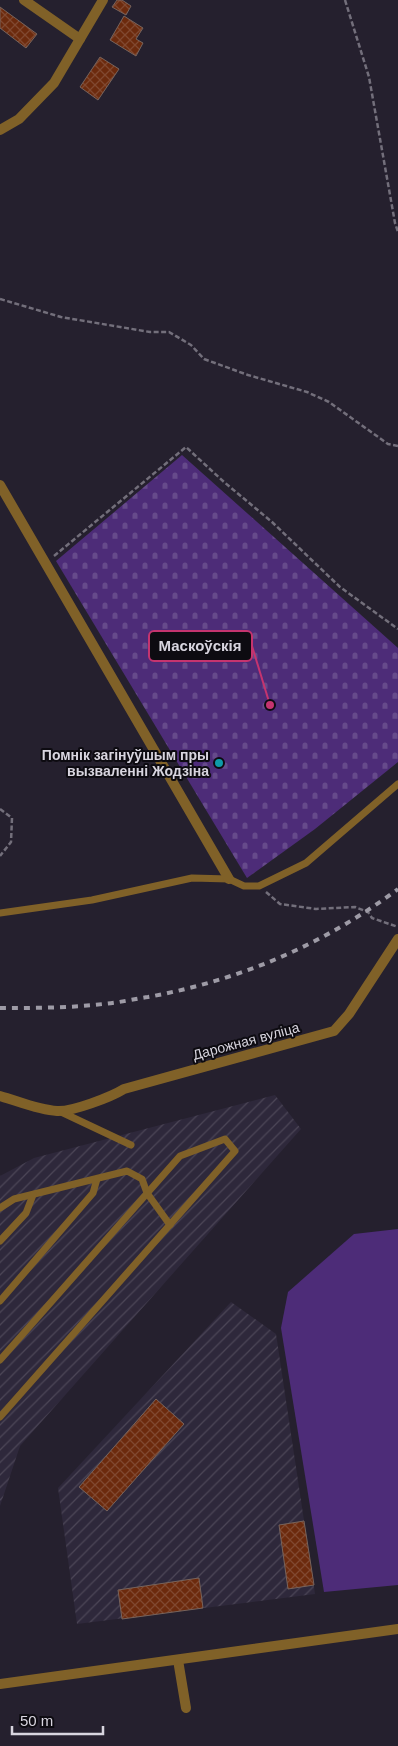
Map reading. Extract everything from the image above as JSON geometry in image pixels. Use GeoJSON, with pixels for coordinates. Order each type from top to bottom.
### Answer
{"type":"FeatureCollection","features":[{"type":"Feature","properties":{"kind":"street"},"geometry":{"type":"LineString","coordinates":[[24,0],[80,39]]}},
{"type":"Feature","properties":{"kind":"street"},"geometry":{"type":"LineString","coordinates":[[0,130],[19,119],[54,83],[103,0]]}},
{"type":"Feature","properties":{"kind":"street"},"geometry":{"type":"LineString","coordinates":[[0,485],[229,879]]}},
{"type":"Feature","properties":{"kind":"street","name":"Дарожная вуліца"},"geometry":{"type":"LineString","coordinates":[[59,1111],[108,1098],[124,1089],[334,1031],[349,1014],[398,939]]}},
{"type":"Feature","properties":{"kind":"street"},"geometry":{"type":"LineString","coordinates":[[0,1096],[36,1107],[59,1111]]}},
{"type":"Feature","properties":{"kind":"street"},"geometry":{"type":"LineString","coordinates":[[0,1684],[398,1629]]}},
{"type":"Feature","properties":{"kind":"street"},"geometry":{"type":"LineString","coordinates":[[178,1660],[186,1708]]}},
{"type":"Feature","properties":{"kind":"lane"},"geometry":{"type":"LineString","coordinates":[[0,913],[92,900],[192,878],[229,879],[244,886],[259,886],[306,862],[398,784]]}},
{"type":"Feature","properties":{"kind":"lane"},"geometry":{"type":"LineString","coordinates":[[59,1111],[131,1145]]}},
{"type":"Feature","properties":{"kind":"lane"},"geometry":{"type":"LineString","coordinates":[[0,1360],[180,1156],[225,1139],[235,1151],[0,1417]]}},
{"type":"Feature","properties":{"kind":"lane"},"geometry":{"type":"LineString","coordinates":[[0,1208],[14,1199],[126,1171],[142,1179],[148,1193],[170,1225]]}},
{"type":"Feature","properties":{"kind":"lane"},"geometry":{"type":"LineString","coordinates":[[0,1301],[94,1193],[97,1178]]}},
{"type":"Feature","properties":{"kind":"lane"},"geometry":{"type":"LineString","coordinates":[[0,1240],[26,1213],[33,1195]]}},
{"type":"Feature","properties":{"kind":"path"},"geometry":{"type":"LineString","coordinates":[[345,0],[369,77],[398,232]]}},
{"type":"Feature","properties":{"kind":"path"},"geometry":{"type":"LineString","coordinates":[[0,299],[61,316],[150,332],[169,332],[190,345],[204,359],[248,375],[306,392],[329,402],[388,444],[398,446]]}},
{"type":"Feature","properties":{"kind":"path"},"geometry":{"type":"LineString","coordinates":[[46,563],[186,447],[272,522],[340,586],[398,629]]}},
{"type":"Feature","properties":{"kind":"path"},"geometry":{"type":"LineString","coordinates":[[0,810],[12,818],[12,842],[0,856]]}},
{"type":"Feature","properties":{"kind":"path"},"geometry":{"type":"LineString","coordinates":[[259,886],[280,904],[316,909],[355,907],[368,912],[372,918],[398,927]]}},
{"type":"Feature","properties":{"kind":"shaded area"},"geometry":{"type":"Polygon","coordinates":[[[275,1095],[301,1129],[20,1446],[0,1506],[0,1176],[34,1158],[275,1095]]]}},
{"type":"Feature","properties":{"kind":"shaded area"},"geometry":{"type":"Polygon","coordinates":[[[231,1302],[276,1334],[315,1594],[77,1624],[58,1488],[231,1302]]]}},
{"type":"Feature","properties":{"kind":"green space"},"geometry":{"type":"Polygon","coordinates":[[[182,455],[398,648],[398,762],[315,829],[247,878],[56,561],[182,455]]]}},
{"type":"Feature","properties":{"kind":"green space"},"geometry":{"type":"Polygon","coordinates":[[[398,1229],[398,1585],[324,1592],[281,1328],[288,1292],[354,1234],[398,1229]]]}},
{"type":"Feature","properties":{"kind":"building"},"geometry":{"type":"Polygon","coordinates":[[[117,0],[122,0],[131,6],[126,15],[112,7],[117,0]]]}},
{"type":"Feature","properties":{"kind":"building"},"geometry":{"type":"Polygon","coordinates":[[[0,7],[37,34],[26,48],[0,28],[0,7]]]}},
{"type":"Feature","properties":{"kind":"building"},"geometry":{"type":"Polygon","coordinates":[[[124,16],[143,28],[136,39],[143,43],[136,56],[110,40],[124,16]]]}},
{"type":"Feature","properties":{"kind":"building"},"geometry":{"type":"Polygon","coordinates":[[[100,57],[119,69],[98,100],[80,87],[100,57]]]}},
{"type":"Feature","properties":{"kind":"building"},"geometry":{"type":"Polygon","coordinates":[[[156,1399],[184,1424],[107,1511],[79,1487],[156,1399]]]}},
{"type":"Feature","properties":{"kind":"building"},"geometry":{"type":"Polygon","coordinates":[[[304,1521],[314,1585],[288,1589],[279,1525],[304,1521]]]}},
{"type":"Feature","properties":{"kind":"building"},"geometry":{"type":"Polygon","coordinates":[[[199,1578],[203,1608],[122,1619],[118,1590],[199,1578]]]}},
{"type":"Feature","properties":{"kind":"railway"},"geometry":{"type":"LineString","coordinates":[[0,1008],[64,1007],[109,1003],[182,990],[215,981],[279,958],[310,943],[340,927],[398,889]]}},
{"type":"Feature","properties":{"kind":"place","name":"Маскоўскія"},"geometry":{"type":"Point","coordinates":[270,705]}},
{"type":"Feature","properties":{"kind":"place","name":"Помнік загінуўшым пры вызваленні Жодзіна"},"geometry":{"type":"Point","coordinates":[219,763]}}]}
